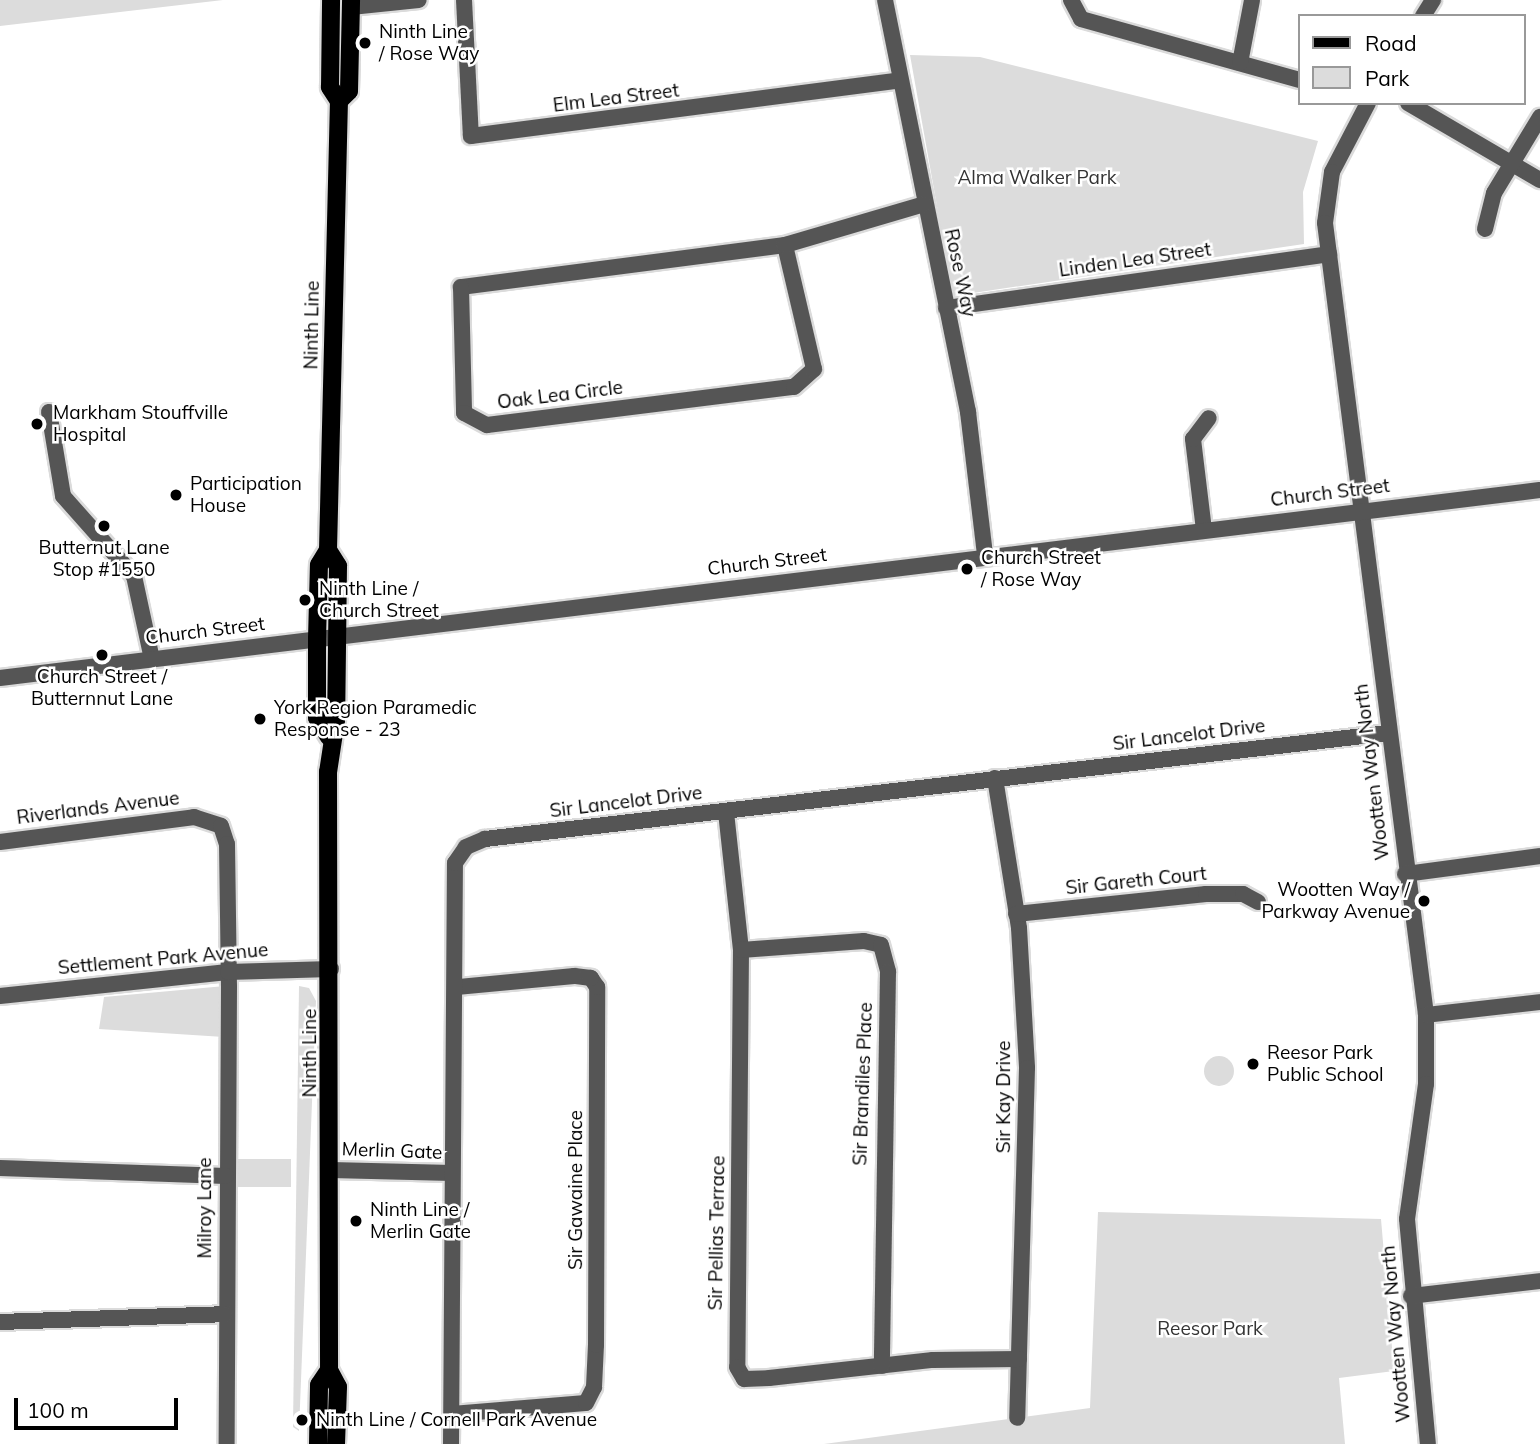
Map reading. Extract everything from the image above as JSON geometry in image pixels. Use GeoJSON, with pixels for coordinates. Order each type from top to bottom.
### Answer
{"type":"FeatureCollection","features":[{"type":"Feature","properties":{"kind":"main road","name":"Ninth Line"},"geometry":{"type":"LineString","coordinates":[[329,737],[317,718],[317,639],[319,565],[328,550],[339,101],[330,87],[331,0]]}},
{"type":"Feature","properties":{"kind":"main road","name":"Ninth Line"},"geometry":{"type":"LineString","coordinates":[[339,101],[349,91],[351,4]]}},
{"type":"Feature","properties":{"kind":"main road","name":"Ninth Line"},"geometry":{"type":"LineString","coordinates":[[328,550],[338,566],[336,720],[329,737],[329,1370],[338,1387],[336,1444]]}},
{"type":"Feature","properties":{"kind":"main road","name":"Ninth Line"},"geometry":{"type":"LineString","coordinates":[[318,1444],[319,1385],[329,1370]]}},
{"type":"Feature","properties":{"kind":"street"},"geometry":{"type":"LineString","coordinates":[[351,4],[419,0]]}},
{"type":"Feature","properties":{"kind":"street","name":"Elm Lea Street"},"geometry":{"type":"LineString","coordinates":[[464,0],[471,136],[900,80]]}},
{"type":"Feature","properties":{"kind":"street","name":"Rose Way"},"geometry":{"type":"LineString","coordinates":[[886,0],[924,204],[968,412],[985,555]]}},
{"type":"Feature","properties":{"kind":"street"},"geometry":{"type":"LineString","coordinates":[[1071,0],[1081,19],[1298,78]]}},
{"type":"Feature","properties":{"kind":"street"},"geometry":{"type":"LineString","coordinates":[[1240,63],[1252,0]]}},
{"type":"Feature","properties":{"kind":"street","name":"Wootten Way North"},"geometry":{"type":"LineString","coordinates":[[1361,105],[1332,172],[1329,254],[1405,874],[1426,1015],[1426,1084],[1407,1219],[1411,1296],[1428,1444]]}},
{"type":"Feature","properties":{"kind":"street"},"geometry":{"type":"LineString","coordinates":[[1411,105],[1540,180]]}},
{"type":"Feature","properties":{"kind":"street"},"geometry":{"type":"LineString","coordinates":[[1485,229],[1494,193],[1514,166],[1540,117]]}},
{"type":"Feature","properties":{"kind":"street","name":"Oak Lea Circle"},"geometry":{"type":"LineString","coordinates":[[785,244],[814,369],[794,387],[488,425],[464,413],[459,390],[461,287],[785,244],[924,204]]}},
{"type":"Feature","properties":{"kind":"street","name":"Linden Lea Street"},"geometry":{"type":"LineString","coordinates":[[946,308],[1329,254]]}},
{"type":"Feature","properties":{"kind":"street"},"geometry":{"type":"LineString","coordinates":[[49,412],[63,496],[134,576],[152,659]]}},
{"type":"Feature","properties":{"kind":"street"},"geometry":{"type":"LineString","coordinates":[[1204,530],[1194,439],[1209,418]]}},
{"type":"Feature","properties":{"kind":"street","name":"Church Street"},"geometry":{"type":"LineString","coordinates":[[0,678],[985,555],[1540,490]]}},
{"type":"Feature","properties":{"kind":"street","name":"Sir Lancelot Drive"},"geometry":{"type":"LineString","coordinates":[[451,1444],[452,1174],[457,987],[454,863],[467,847],[485,839],[1389,733]]}},
{"type":"Feature","properties":{"kind":"street","name":"Sir Kay Drive"},"geometry":{"type":"LineString","coordinates":[[995,778],[1016,914],[1027,1068],[1017,1418]]}},
{"type":"Feature","properties":{"kind":"street","name":"Sir Pellias Terrace"},"geometry":{"type":"LineString","coordinates":[[726,811],[741,950],[737,1367],[744,1379],[882,1366],[1018,1359]]}},
{"type":"Feature","properties":{"kind":"street","name":"Riverlands Avenue"},"geometry":{"type":"LineString","coordinates":[[0,842],[194,817],[221,826],[227,844],[228,972]]}},
{"type":"Feature","properties":{"kind":"street"},"geometry":{"type":"LineString","coordinates":[[1405,874],[1540,856]]}},
{"type":"Feature","properties":{"kind":"street","name":"Sir Gareth Court"},"geometry":{"type":"LineString","coordinates":[[1016,914],[1206,894],[1243,894],[1258,902]]}},
{"type":"Feature","properties":{"kind":"street","name":"Sir Brandiles Place"},"geometry":{"type":"LineString","coordinates":[[741,950],[864,941],[881,945],[888,972],[882,1366]]}},
{"type":"Feature","properties":{"kind":"street","name":"Settlement Park Avenue"},"geometry":{"type":"LineString","coordinates":[[0,996],[228,972],[331,969]]}},
{"type":"Feature","properties":{"kind":"street","name":"Milroy Lane"},"geometry":{"type":"LineString","coordinates":[[227,1444],[225,1314],[228,972]]}},
{"type":"Feature","properties":{"kind":"street","name":"Sir Gawaine Place"},"geometry":{"type":"LineString","coordinates":[[452,1415],[586,1403],[594,1387],[596,1345],[597,987],[591,978],[574,976],[457,987]]}},
{"type":"Feature","properties":{"kind":"street"},"geometry":{"type":"LineString","coordinates":[[1426,1015],[1540,1002]]}},
{"type":"Feature","properties":{"kind":"street"},"geometry":{"type":"LineString","coordinates":[[0,1168],[226,1176]]}},
{"type":"Feature","properties":{"kind":"street","name":"Merlin Gate"},"geometry":{"type":"LineString","coordinates":[[331,1170],[452,1174]]}},
{"type":"Feature","properties":{"kind":"street"},"geometry":{"type":"LineString","coordinates":[[1411,1296],[1540,1280]]}},
{"type":"Feature","properties":{"kind":"street"},"geometry":{"type":"LineString","coordinates":[[0,1322],[225,1314]]}},
{"type":"Feature","properties":{"kind":"green space"},"geometry":{"type":"Polygon","coordinates":[[[0,0],[223,0],[0,26],[0,0]]]}},
{"type":"Feature","properties":{"kind":"green space","name":"Alma Walker Park"},"geometry":{"type":"Polygon","coordinates":[[[910,55],[980,57],[1318,141],[1303,192],[1304,244],[953,296],[910,55]]]}},
{"type":"Feature","properties":{"kind":"green space"},"geometry":{"type":"Polygon","coordinates":[[[225,986],[224,1037],[99,1029],[104,997],[225,986]]]}},
{"type":"Feature","properties":{"kind":"green space"},"geometry":{"type":"Polygon","coordinates":[[[299,986],[309,988],[316,1001],[299,1431],[293,1427],[299,986]]]}},
{"type":"Feature","properties":{"kind":"green space"},"geometry":{"type":"Polygon","coordinates":[[[1219,1056],[1225,1057],[1233,1065],[1233,1077],[1225,1085],[1219,1086],[1213,1085],[1205,1077],[1204,1071],[1205,1065],[1213,1057],[1219,1056]]]}},
{"type":"Feature","properties":{"kind":"green space"},"geometry":{"type":"Polygon","coordinates":[[[234,1159],[291,1159],[291,1187],[234,1187],[234,1159]]]}},
{"type":"Feature","properties":{"kind":"green space","name":"Reesor Park"},"geometry":{"type":"Polygon","coordinates":[[[1098,1212],[1381,1219],[1394,1371],[1339,1378],[1345,1444],[824,1444],[1090,1408],[1098,1212]]]}},
{"type":"Feature","properties":{"kind":"place","name":"Ninth Line / Rose Way"},"geometry":{"type":"Point","coordinates":[365,43]}},
{"type":"Feature","properties":{"kind":"place","name":"Markham Stouffville Hospital"},"geometry":{"type":"Point","coordinates":[37,424]}},
{"type":"Feature","properties":{"kind":"place","name":"Participation House"},"geometry":{"type":"Point","coordinates":[176,495]}},
{"type":"Feature","properties":{"kind":"place","name":"Butternut Lane Stop #1550"},"geometry":{"type":"Point","coordinates":[104,526]}},
{"type":"Feature","properties":{"kind":"place","name":"Church Street / Rose Way"},"geometry":{"type":"Point","coordinates":[967,569]}},
{"type":"Feature","properties":{"kind":"place","name":"Ninth Line / Church Street"},"geometry":{"type":"Point","coordinates":[305,600]}},
{"type":"Feature","properties":{"kind":"place","name":"Church Street / Butternnut Lane"},"geometry":{"type":"Point","coordinates":[102,655]}},
{"type":"Feature","properties":{"kind":"place","name":"York Region Paramedic Response - 23"},"geometry":{"type":"Point","coordinates":[260,719]}},
{"type":"Feature","properties":{"kind":"place","name":"Wootten Way / Parkway Avenue"},"geometry":{"type":"Point","coordinates":[1424,901]}},
{"type":"Feature","properties":{"kind":"place","name":"Reesor Park Public School"},"geometry":{"type":"Point","coordinates":[1253,1064]}},
{"type":"Feature","properties":{"kind":"place","name":"Ninth Line / Merlin Gate"},"geometry":{"type":"Point","coordinates":[356,1221]}},
{"type":"Feature","properties":{"kind":"place","name":"Ninth Line / Cornell Park Avenue"},"geometry":{"type":"Point","coordinates":[302,1420]}}]}
